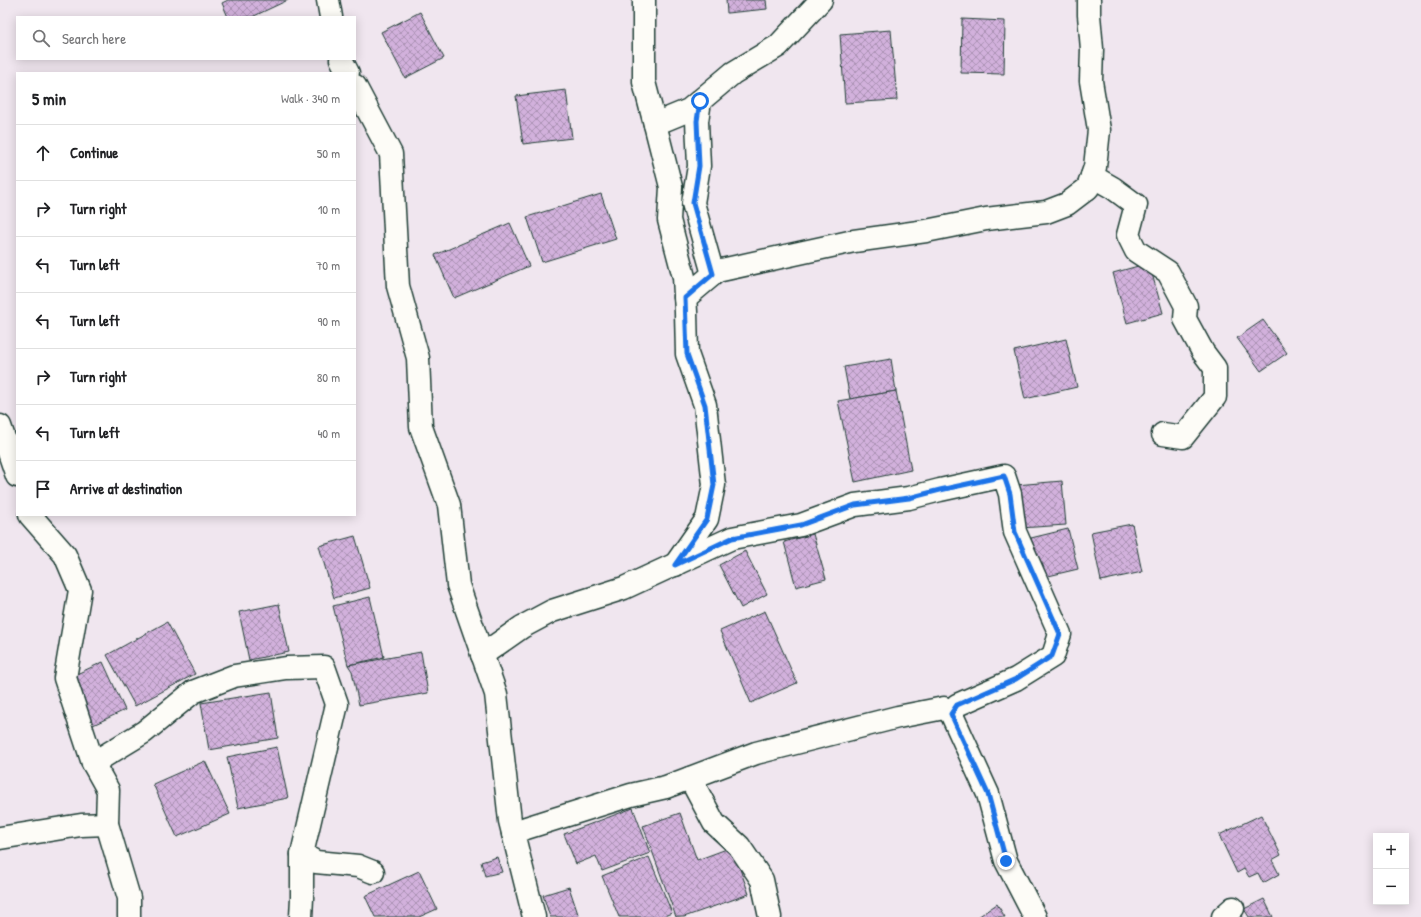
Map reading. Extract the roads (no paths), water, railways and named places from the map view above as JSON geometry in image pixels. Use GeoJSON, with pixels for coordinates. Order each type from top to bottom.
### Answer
{"type":"FeatureCollection","features":[{"type":"Feature","properties":{"kind":"street"},"geometry":{"type":"LineString","coordinates":[[328,0],[331,16]]}},
{"type":"Feature","properties":{"kind":"street"},"geometry":{"type":"LineString","coordinates":[[644,0],[644,82],[671,187],[669,220],[684,278],[687,354],[705,405],[714,485],[707,519],[675,565]]}},
{"type":"Feature","properties":{"kind":"street"},"geometry":{"type":"LineString","coordinates":[[655,124],[689,110],[733,73],[778,46],[820,0]]}},
{"type":"Feature","properties":{"kind":"street"},"geometry":{"type":"LineString","coordinates":[[685,298],[717,270],[854,241],[1046,212],[1067,204],[1088,188],[1095,166],[1099,130],[1091,81],[1092,49],[1089,0]]}},
{"type":"Feature","properties":{"kind":"street"},"geometry":{"type":"LineString","coordinates":[[342,60],[348,72]]}},
{"type":"Feature","properties":{"kind":"street"},"geometry":{"type":"LineString","coordinates":[[356,88],[391,154],[398,286],[418,358],[421,427],[449,505],[458,585],[496,694],[510,821],[534,917]]}},
{"type":"Feature","properties":{"kind":"street"},"geometry":{"type":"LineString","coordinates":[[700,101],[697,121],[699,166],[693,203],[713,274]]}},
{"type":"Feature","properties":{"kind":"street"},"geometry":{"type":"LineString","coordinates":[[1092,176],[1114,188],[1136,205],[1128,235],[1136,251],[1168,272],[1186,306],[1185,319],[1203,352],[1215,368],[1215,397],[1197,420],[1183,437],[1163,434]]}},
{"type":"Feature","properties":{"kind":"street"},"geometry":{"type":"LineString","coordinates":[[0,426],[16,473]]}},
{"type":"Feature","properties":{"kind":"street"},"geometry":{"type":"LineString","coordinates":[[482,655],[522,627],[552,611],[624,588],[732,538],[801,525],[855,505],[909,498],[1004,476],[1010,494],[1015,532],[1060,634],[1052,656],[1016,679],[957,705],[951,714]]}},
{"type":"Feature","properties":{"kind":"street"},"geometry":{"type":"LineString","coordinates":[[31,516],[65,555],[80,590],[64,678],[93,764],[108,790],[106,824],[130,898],[129,917]]}},
{"type":"Feature","properties":{"kind":"street"},"geometry":{"type":"LineString","coordinates":[[93,764],[144,732],[193,692],[234,676],[286,668],[324,666],[337,704],[302,854],[301,917]]}},
{"type":"Feature","properties":{"kind":"street"},"geometry":{"type":"LineString","coordinates":[[513,834],[526,828],[631,795],[666,788],[756,753],[898,717],[944,708],[951,714],[988,794],[1006,861],[1035,917]]}},
{"type":"Feature","properties":{"kind":"street"},"geometry":{"type":"LineString","coordinates":[[690,778],[714,823],[739,846],[762,880],[770,917]]}},
{"type":"Feature","properties":{"kind":"street"},"geometry":{"type":"LineString","coordinates":[[0,838],[81,825],[106,824]]}},
{"type":"Feature","properties":{"kind":"street"},"geometry":{"type":"LineString","coordinates":[[302,854],[316,862],[358,866],[373,872]]}}]}
